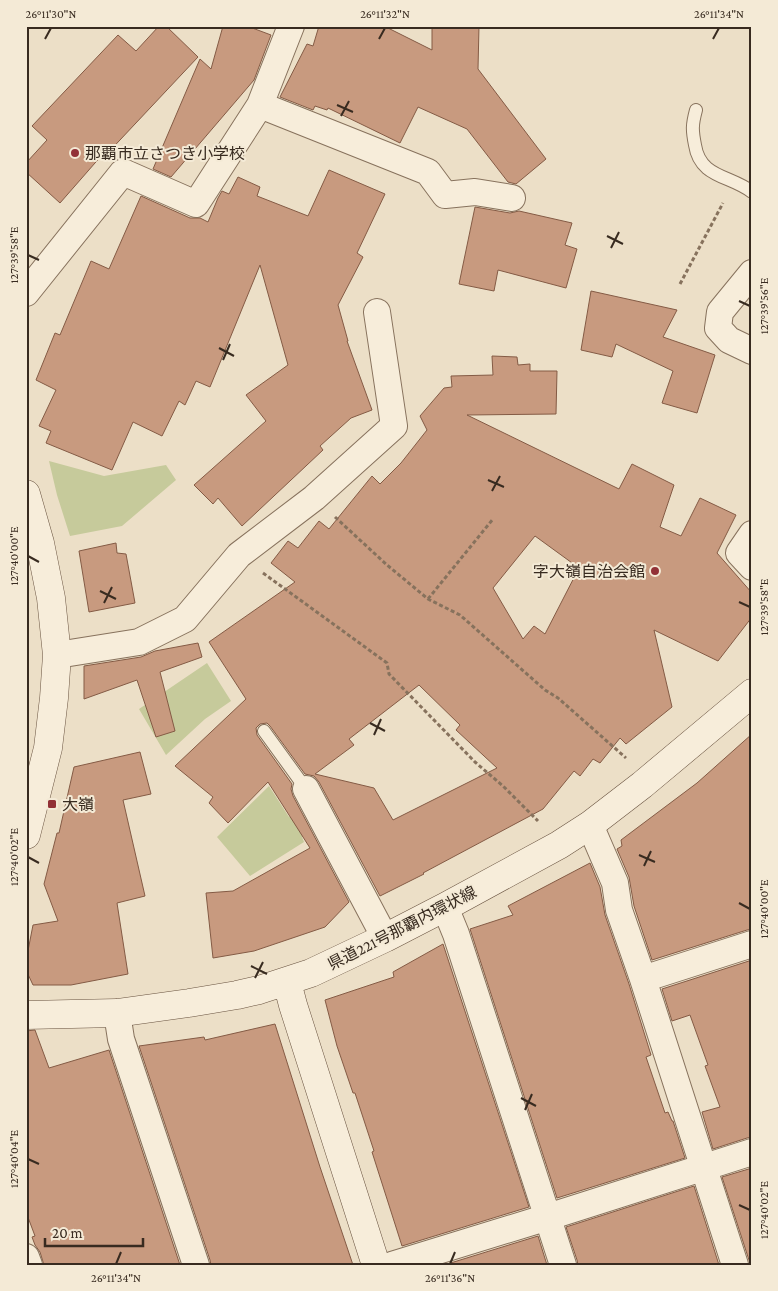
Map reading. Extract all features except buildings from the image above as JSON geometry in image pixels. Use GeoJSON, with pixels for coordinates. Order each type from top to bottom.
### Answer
{"type":"FeatureCollection","features":[{"type":"Feature","properties":{"kind":"main road"},"geometry":{"type":"LineString","coordinates":[[26,494],[40,543],[51,598],[57,655],[48,748],[26,835]]}},
{"type":"Feature","properties":{"kind":"main road","name":"県道221号那覇内環状線"},"geometry":{"type":"LineString","coordinates":[[26,1015],[117,1013],[237,995],[287,982],[311,973],[446,907],[590,826],[642,785],[752,692]]}},
{"type":"Feature","properties":{"kind":"main road"},"geometry":{"type":"LineString","coordinates":[[287,982],[295,1013],[376,1265]]}},
{"type":"Feature","properties":{"kind":"street"},"geometry":{"type":"LineString","coordinates":[[26,292],[123,172],[196,204],[260,105],[291,26]]}},
{"type":"Feature","properties":{"kind":"street"},"geometry":{"type":"LineString","coordinates":[[260,105],[428,172],[445,195],[476,192],[512,198]]}},
{"type":"Feature","properties":{"kind":"street"},"geometry":{"type":"LineString","coordinates":[[752,273],[720,312],[718,328],[729,340],[752,351]]}},
{"type":"Feature","properties":{"kind":"street"},"geometry":{"type":"LineString","coordinates":[[57,655],[139,642],[185,619],[239,555],[314,498],[394,426],[377,312]]}},
{"type":"Feature","properties":{"kind":"street"},"geometry":{"type":"LineString","coordinates":[[752,534],[739,552],[752,567]]}},
{"type":"Feature","properties":{"kind":"street"},"geometry":{"type":"LineString","coordinates":[[306,789],[385,938]]}},
{"type":"Feature","properties":{"kind":"street"},"geometry":{"type":"LineString","coordinates":[[590,826],[615,883],[619,910],[735,1265]]}},
{"type":"Feature","properties":{"kind":"street"},"geometry":{"type":"LineString","coordinates":[[446,907],[564,1265]]}},
{"type":"Feature","properties":{"kind":"street"},"geometry":{"type":"LineString","coordinates":[[643,979],[752,944]]}},
{"type":"Feature","properties":{"kind":"street"},"geometry":{"type":"LineString","coordinates":[[117,1013],[121,1039],[196,1265]]}},
{"type":"Feature","properties":{"kind":"street"},"geometry":{"type":"LineString","coordinates":[[392,1265],[752,1152]]}},
{"type":"Feature","properties":{"kind":"street"},"geometry":{"type":"LineString","coordinates":[[26,1257],[29,1265]]}},
{"type":"Feature","properties":{"kind":"lane"},"geometry":{"type":"LineString","coordinates":[[696,110],[692,129],[695,148],[702,165],[752,192]]}},
{"type":"Feature","properties":{"kind":"lane"},"geometry":{"type":"LineString","coordinates":[[264,731],[306,789]]}},
{"type":"Feature","properties":{"kind":"path"},"geometry":{"type":"LineString","coordinates":[[680,284],[734,182]]}},
{"type":"Feature","properties":{"kind":"path"},"geometry":{"type":"LineString","coordinates":[[314,498],[428,600],[460,615],[626,758]]}},
{"type":"Feature","properties":{"kind":"path"},"geometry":{"type":"LineString","coordinates":[[428,600],[493,519]]}},
{"type":"Feature","properties":{"kind":"path"},"geometry":{"type":"LineString","coordinates":[[239,555],[387,663],[390,674],[475,762],[503,786],[539,823]]}},
{"type":"Feature","properties":{"kind":"green space"},"geometry":{"type":"Polygon","coordinates":[[[49,461],[104,476],[166,465],[176,480],[122,526],[70,536],[49,461]]]}},
{"type":"Feature","properties":{"kind":"green space"},"geometry":{"type":"Polygon","coordinates":[[[207,663],[231,701],[205,719],[166,755],[139,709],[207,663]]]}},
{"type":"Feature","properties":{"kind":"green space"},"geometry":{"type":"Polygon","coordinates":[[[269,786],[289,817],[300,810],[312,832],[302,837],[304,842],[250,876],[217,837],[269,786]]]}},
{"type":"Feature","properties":{"kind":"place","name":"那覇市立さつき小学校"},"geometry":{"type":"Point","coordinates":[75,153]}},
{"type":"Feature","properties":{"kind":"place","name":"字大嶺自治会館"},"geometry":{"type":"Point","coordinates":[655,571]}},
{"type":"Feature","properties":{"kind":"place","name":"大嶺"},"geometry":{"type":"Point","coordinates":[52,804]}}]}
